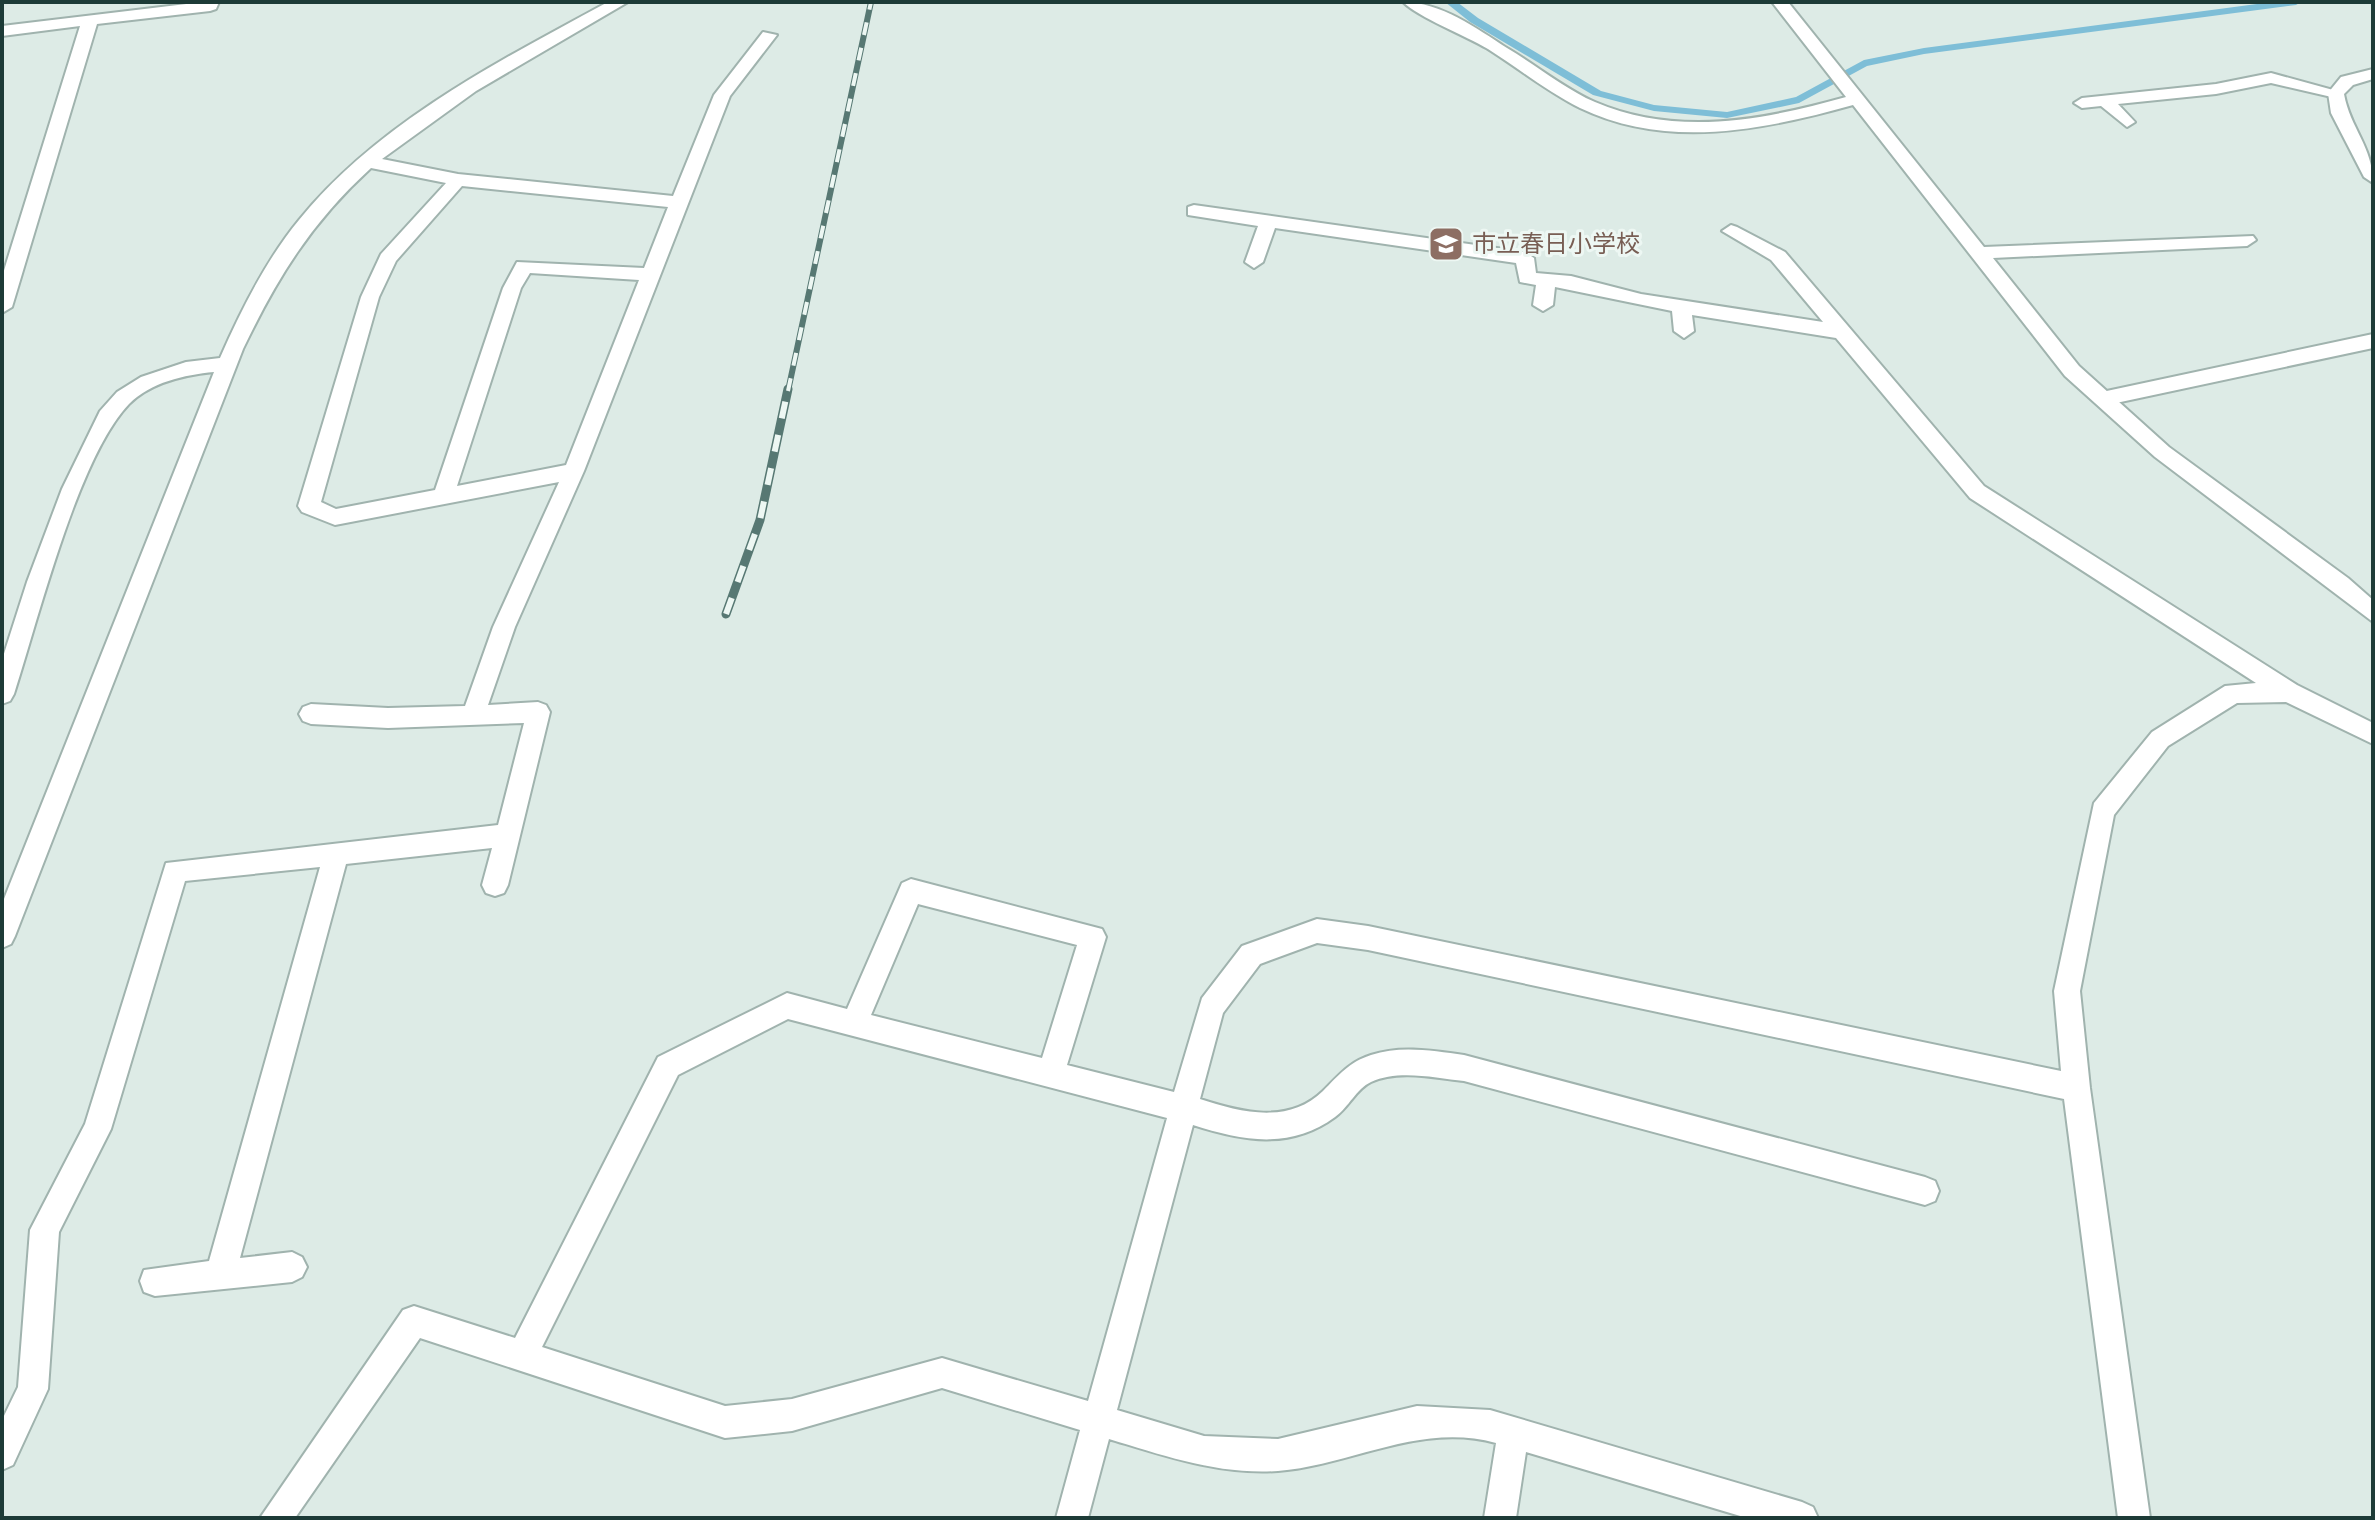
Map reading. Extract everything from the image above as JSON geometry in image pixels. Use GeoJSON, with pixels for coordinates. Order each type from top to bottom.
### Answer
{"type":"FeatureCollection","features":[{"type":"Feature","properties":{"kind":"street"},"geometry":{"type":"LineString","coordinates":[[2,31],[210,6],[211,2]]}},
{"type":"Feature","properties":{"kind":"street"},"geometry":{"type":"LineString","coordinates":[[2,936],[227,364],[288,247],[334,193],[424,115],[507,63],[620,2]]}},
{"type":"Feature","properties":{"kind":"street"},"geometry":{"type":"LineString","coordinates":[[1411,2],[1445,16],[1589,105],[1662,128],[1746,127],[1781,121],[1854,96]]}},
{"type":"Feature","properties":{"kind":"street"},"geometry":{"type":"LineString","coordinates":[[1780,2],[2072,371],[2162,452],[2373,613]]}},
{"type":"Feature","properties":{"kind":"street"},"geometry":{"type":"LineString","coordinates":[[2,307],[90,20]]}},
{"type":"Feature","properties":{"kind":"street"},"geometry":{"type":"LineString","coordinates":[[473,716],[504,627],[574,471],[722,95],[769,35]]}},
{"type":"Feature","properties":{"kind":"street"},"geometry":{"type":"LineString","coordinates":[[2336,93],[2347,81],[2373,74]]}},
{"type":"Feature","properties":{"kind":"street"},"geometry":{"type":"LineString","coordinates":[[2082,103],[2216,89],[2271,78],[2336,93]]}},
{"type":"Feature","properties":{"kind":"street"},"geometry":{"type":"LineString","coordinates":[[2336,93],[2339,113],[2373,177]]}},
{"type":"Feature","properties":{"kind":"street"},"geometry":{"type":"LineString","coordinates":[[2105,101],[2127,122]]}},
{"type":"Feature","properties":{"kind":"street"},"geometry":{"type":"LineString","coordinates":[[371,162],[458,180],[679,202]]}},
{"type":"Feature","properties":{"kind":"street"},"geometry":{"type":"LineString","coordinates":[[458,180],[388,258],[370,297],[309,506],[335,517],[574,471]]}},
{"type":"Feature","properties":{"kind":"street"},"geometry":{"type":"LineString","coordinates":[[1194,211],[1525,258],[1527,278],[1571,282],[1681,306],[1842,332]]}},
{"type":"Feature","properties":{"kind":"street"},"geometry":{"type":"LineString","coordinates":[[1254,262],[1269,221]]}},
{"type":"Feature","properties":{"kind":"street"},"geometry":{"type":"LineString","coordinates":[[1731,231],[1778,256],[1977,492],[2289,692],[2373,734]]}},
{"type":"Feature","properties":{"kind":"street"},"geometry":{"type":"LineString","coordinates":[[1979,253],[2247,240]]}},
{"type":"Feature","properties":{"kind":"street"},"geometry":{"type":"LineString","coordinates":[[443,496],[512,288],[524,266],[651,275]]}},
{"type":"Feature","properties":{"kind":"street"},"geometry":{"type":"LineString","coordinates":[[1543,305],[1546,280]]}},
{"type":"Feature","properties":{"kind":"street"},"geometry":{"type":"LineString","coordinates":[[1681,306],[1684,331]]}},
{"type":"Feature","properties":{"kind":"street"},"geometry":{"type":"LineString","coordinates":[[2102,399],[2373,341]]}},
{"type":"Feature","properties":{"kind":"street"},"geometry":{"type":"LineString","coordinates":[[2,694],[88,447],[121,398],[161,375],[195,366],[227,364]]}},
{"type":"Feature","properties":{"kind":"street"},"geometry":{"type":"LineString","coordinates":[[2134,1518],[2076,1088],[2067,991],[2103,811],[2160,739],[2172,731],[2233,693],[2289,692]]}},
{"type":"Feature","properties":{"kind":"street"},"geometry":{"type":"LineString","coordinates":[[311,714],[388,718],[538,712],[495,885]]}},
{"type":"Feature","properties":{"kind":"street"},"geometry":{"type":"LineString","coordinates":[[2,1454],[33,1389],[45,1230],[97,1129],[175,871],[508,835]]}},
{"type":"Feature","properties":{"kind":"street"},"geometry":{"type":"LineString","coordinates":[[221,1272],[336,853]]}},
{"type":"Feature","properties":{"kind":"street"},"geometry":{"type":"LineString","coordinates":[[854,1023],[911,891],[1093,937],[1051,1073]]}},
{"type":"Feature","properties":{"kind":"street"},"geometry":{"type":"LineString","coordinates":[[1072,1518],[1211,1007],[1251,955],[1317,931],[1368,938],[2076,1088]]}},
{"type":"Feature","properties":{"kind":"street"},"geometry":{"type":"LineString","coordinates":[[522,1356],[668,1066],[787,1006],[1051,1073],[1248,1128],[1295,1125],[1326,1107],[1360,1073],[1400,1062],[1464,1068],[1925,1191]]}},
{"type":"Feature","properties":{"kind":"street"},"geometry":{"type":"LineString","coordinates":[[155,1281],[292,1267]]}},
{"type":"Feature","properties":{"kind":"street"},"geometry":{"type":"LineString","coordinates":[[276,1518],[414,1321],[725,1422],[792,1415],[942,1373],[1204,1452],[1278,1455],[1352,1440],[1417,1422],[1490,1426],[1802,1518]]}},
{"type":"Feature","properties":{"kind":"street"},"geometry":{"type":"LineString","coordinates":[[1500,1518],[1513,1433]]}},
{"type":"Feature","properties":{"kind":"waterway"},"geometry":{"type":"LineString","coordinates":[[1450,2],[1474,20],[1597,93],[1654,108],[1727,115],[1799,100],[1864,63],[1924,51],[2296,2]]}},
{"type":"Feature","properties":{"kind":"railway"},"geometry":{"type":"LineString","coordinates":[[788,391],[871,2]]}},
{"type":"Feature","properties":{"kind":"railway"},"geometry":{"type":"LineString","coordinates":[[726,614],[760,520],[788,389]]}},
{"type":"Feature","properties":{"kind":"place","name":"市立春日小学校"},"geometry":{"type":"Point","coordinates":[1446,244]}}]}
